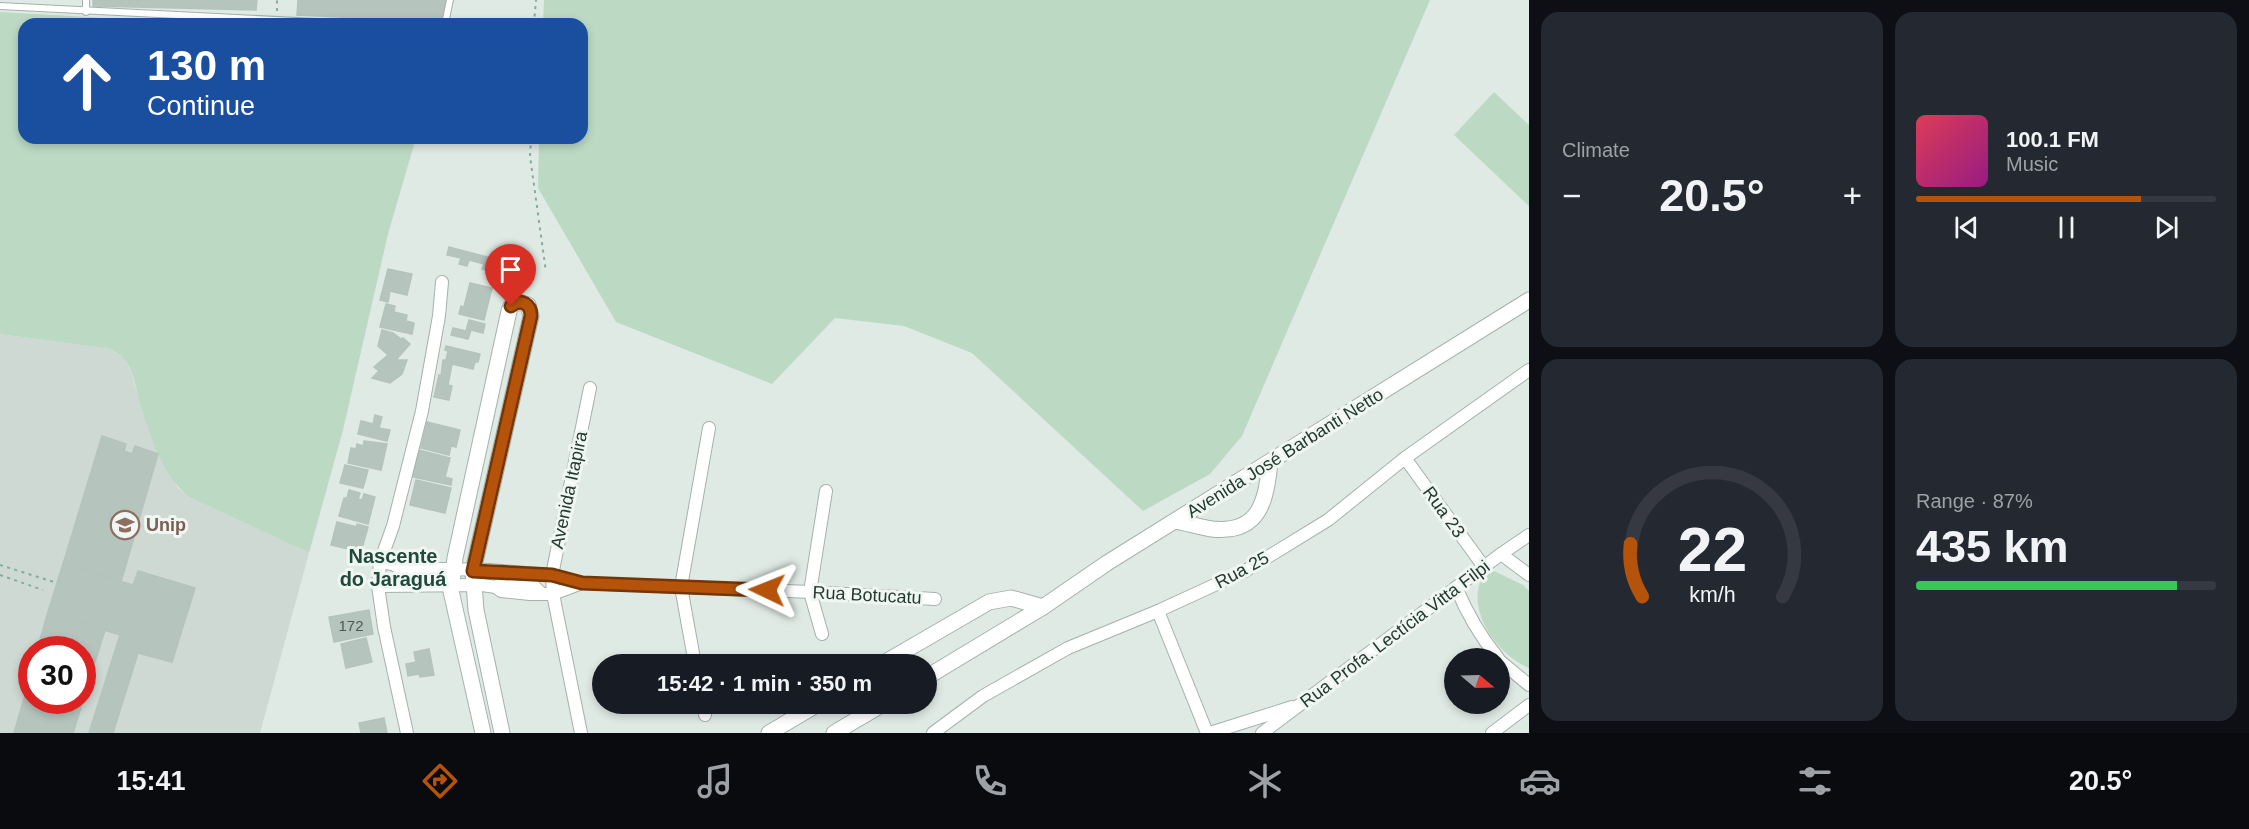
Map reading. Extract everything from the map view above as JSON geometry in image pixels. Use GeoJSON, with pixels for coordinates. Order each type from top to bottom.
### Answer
{"type":"FeatureCollection","features":[{"type":"Feature","properties":{"kind":"street"},"geometry":{"type":"LineString","coordinates":[[407,733],[384,627],[378,586],[386,563],[422,411],[439,316],[442,282]]}},
{"type":"Feature","properties":{"kind":"street","name":"Avenida José Barbanti Netto"},"geometry":{"type":"LineString","coordinates":[[937,671],[1043,607],[1175,521],[1529,300]]}},
{"type":"Feature","properties":{"kind":"street"},"geometry":{"type":"LineString","coordinates":[[483,733],[451,591],[450,574],[508,311],[511,306],[519,302],[528,305],[531,316],[473,578],[476,610],[502,733]]}},
{"type":"Feature","properties":{"kind":"street","name":"Rua 25"},"geometry":{"type":"LineString","coordinates":[[933,733],[983,696],[1068,648],[1158,611],[1245,571],[1318,525],[1405,458],[1529,370]]}},
{"type":"Feature","properties":{"kind":"street","name":"Avenida Itapira"},"geometry":{"type":"LineString","coordinates":[[581,733],[547,593],[590,388]]}},
{"type":"Feature","properties":{"kind":"street"},"geometry":{"type":"LineString","coordinates":[[693,654],[681,587],[709,428]]}},
{"type":"Feature","properties":{"kind":"street","name":"Rua 23"},"geometry":{"type":"LineString","coordinates":[[1405,458],[1484,567]]}},
{"type":"Feature","properties":{"kind":"street"},"geometry":{"type":"LineString","coordinates":[[1175,521],[1217,529],[1242,526],[1257,515],[1265,500],[1270,462]]}},
{"type":"Feature","properties":{"kind":"street"},"geometry":{"type":"LineString","coordinates":[[822,634],[810,592],[826,491]]}},
{"type":"Feature","properties":{"kind":"street","name":"Rua Profa. Lectícia Vitta Filpi"},"geometry":{"type":"LineString","coordinates":[[1262,733],[1529,535]]}},
{"type":"Feature","properties":{"kind":"street"},"geometry":{"type":"LineString","coordinates":[[1501,554],[1529,575]]}},
{"type":"Feature","properties":{"kind":"street"},"geometry":{"type":"LineString","coordinates":[[386,563],[401,560],[439,561],[450,574]]}},
{"type":"Feature","properties":{"kind":"street"},"geometry":{"type":"LineString","coordinates":[[378,586],[450,574],[473,578],[501,591],[547,593]]}},
{"type":"Feature","properties":{"kind":"street","name":"Rua Botucatu"},"geometry":{"type":"LineString","coordinates":[[473,578],[552,575],[582,583],[936,599]]}},
{"type":"Feature","properties":{"kind":"street","name":"Rua Botucatu"},"geometry":{"type":"LineString","coordinates":[[547,593],[582,583]]}},
{"type":"Feature","properties":{"kind":"street"},"geometry":{"type":"LineString","coordinates":[[1456,587],[1467,614],[1489,648]]}},
{"type":"Feature","properties":{"kind":"street"},"geometry":{"type":"LineString","coordinates":[[899,654],[989,602],[1011,598],[1043,607]]}},
{"type":"Feature","properties":{"kind":"street"},"geometry":{"type":"LineString","coordinates":[[1158,611],[1208,733],[1302,704]]}},
{"type":"Feature","properties":{"kind":"street"},"geometry":{"type":"LineString","coordinates":[[1510,670],[1529,686]]}},
{"type":"Feature","properties":{"kind":"street"},"geometry":{"type":"LineString","coordinates":[[1492,733],[1529,705]]}},
{"type":"Feature","properties":{"kind":"street"},"geometry":{"type":"LineString","coordinates":[[769,733],[801,714]]}},
{"type":"Feature","properties":{"kind":"street"},"geometry":{"type":"LineString","coordinates":[[834,733],[866,714]]}},
{"type":"Feature","properties":{"kind":"lane"},"geometry":{"type":"LineString","coordinates":[[86,0],[86,12]]}},
{"type":"Feature","properties":{"kind":"lane"},"geometry":{"type":"LineString","coordinates":[[446,18],[450,0]]}},
{"type":"Feature","properties":{"kind":"lane"},"geometry":{"type":"LineString","coordinates":[[0,6],[229,18]]}},
{"type":"Feature","properties":{"kind":"path"},"geometry":{"type":"LineString","coordinates":[[277,0],[277,18]]}},
{"type":"Feature","properties":{"kind":"path"},"geometry":{"type":"LineString","coordinates":[[534,18],[536,0]]}},
{"type":"Feature","properties":{"kind":"path"},"geometry":{"type":"LineString","coordinates":[[531,144],[530,156],[546,272]]}},
{"type":"Feature","properties":{"kind":"path"},"geometry":{"type":"LineString","coordinates":[[0,565],[57,584]]}},
{"type":"Feature","properties":{"kind":"path"},"geometry":{"type":"LineString","coordinates":[[0,575],[43,590]]}},
{"type":"Feature","properties":{"kind":"shaded area","name":"Unip"},"geometry":{"type":"Polygon","coordinates":[[[0,334],[111,349],[125,359],[146,422],[178,488],[189,497],[309,553],[260,733],[0,733],[0,334]]]}},
{"type":"Feature","properties":{"kind":"green space"},"geometry":{"type":"Polygon","coordinates":[[[544,0],[1430,0],[1242,436],[1210,474],[1143,511],[972,353],[904,326],[835,318],[772,384],[616,322],[538,188],[539,144],[588,144],[588,18],[543,18],[544,0]]]}},
{"type":"Feature","properties":{"kind":"green space"},"geometry":{"type":"Polygon","coordinates":[[[0,12],[106,18],[18,18],[18,144],[414,144],[388,234],[343,430],[309,553],[189,497],[179,488],[157,452],[130,369],[117,353],[111,349],[0,334],[0,12]]]}},
{"type":"Feature","properties":{"kind":"green space"},"geometry":{"type":"Polygon","coordinates":[[[1494,92],[1529,125],[1529,206],[1454,135],[1494,92]]]}},
{"type":"Feature","properties":{"kind":"green space"},"geometry":{"type":"Polygon","coordinates":[[[1494,571],[1523,585],[1529,591],[1529,668],[1510,656],[1510,648],[1501,648],[1487,629],[1478,601],[1479,587],[1484,574],[1494,571]]]}},
{"type":"Feature","properties":{"kind":"building"},"geometry":{"type":"Polygon","coordinates":[[[93,0],[257,0],[256,10],[93,6],[93,0]]]}},
{"type":"Feature","properties":{"kind":"building"},"geometry":{"type":"Polygon","coordinates":[[[298,0],[446,0],[443,18],[297,15],[298,0]]]}},
{"type":"Feature","properties":{"kind":"building"},"geometry":{"type":"Polygon","coordinates":[[[449,247],[495,259],[492,272],[482,269],[484,264],[469,260],[467,266],[459,264],[461,258],[447,255],[449,247]]]}},
{"type":"Feature","properties":{"kind":"building"},"geometry":{"type":"Polygon","coordinates":[[[388,269],[412,274],[407,295],[390,291],[388,302],[380,300],[388,269]]]}},
{"type":"Feature","properties":{"kind":"building"},"geometry":{"type":"Polygon","coordinates":[[[470,283],[492,288],[484,320],[459,314],[461,306],[464,307],[470,283]]]}},
{"type":"Feature","properties":{"kind":"building"},"geometry":{"type":"Polygon","coordinates":[[[386,304],[395,306],[394,312],[407,315],[406,321],[414,323],[412,334],[380,327],[386,304]]]}},
{"type":"Feature","properties":{"kind":"building"},"geometry":{"type":"Polygon","coordinates":[[[469,320],[485,324],[483,333],[471,330],[468,339],[451,335],[453,328],[466,331],[469,320]]]}},
{"type":"Feature","properties":{"kind":"building"},"geometry":{"type":"Polygon","coordinates":[[[382,330],[403,338],[410,344],[396,360],[407,360],[402,374],[390,383],[372,378],[379,371],[374,367],[388,355],[378,346],[382,330]]]}},
{"type":"Feature","properties":{"kind":"building"},"geometry":{"type":"Polygon","coordinates":[[[446,346],[480,354],[473,369],[452,364],[448,385],[452,386],[449,400],[434,397],[439,375],[441,376],[443,360],[446,360],[448,351],[445,350],[446,346]]]}},
{"type":"Feature","properties":{"kind":"building"},"geometry":{"type":"Polygon","coordinates":[[[375,415],[382,417],[379,428],[390,430],[387,441],[358,434],[361,421],[373,424],[375,415]]]}},
{"type":"Feature","properties":{"kind":"building"},"geometry":{"type":"Polygon","coordinates":[[[427,422],[460,430],[456,447],[451,446],[449,455],[421,448],[427,422]]]}},
{"type":"Feature","properties":{"kind":"building"},"geometry":{"type":"Polygon","coordinates":[[[102,436],[126,444],[124,451],[132,454],[135,446],[158,454],[121,582],[63,564],[102,436]]]}},
{"type":"Feature","properties":{"kind":"building"},"geometry":{"type":"Polygon","coordinates":[[[364,441],[387,444],[381,470],[348,463],[351,448],[356,449],[357,444],[363,446],[364,441]]]}},
{"type":"Feature","properties":{"kind":"building"},"geometry":{"type":"Polygon","coordinates":[[[419,450],[450,458],[445,477],[452,479],[451,485],[413,477],[419,450]]]}},
{"type":"Feature","properties":{"kind":"building"},"geometry":{"type":"Polygon","coordinates":[[[345,465],[368,470],[363,488],[340,483],[345,465]]]}},
{"type":"Feature","properties":{"kind":"building"},"geometry":{"type":"Polygon","coordinates":[[[416,480],[451,488],[445,513],[410,505],[416,480]]]}},
{"type":"Feature","properties":{"kind":"building"},"geometry":{"type":"Polygon","coordinates":[[[349,490],[360,493],[358,499],[362,500],[364,494],[375,497],[368,524],[339,516],[349,490]]]}},
{"type":"Feature","properties":{"kind":"building"},"geometry":{"type":"Polygon","coordinates":[[[337,522],[368,527],[361,552],[331,545],[337,522]]]}},
{"type":"Feature","properties":{"kind":"building"},"geometry":{"type":"Polygon","coordinates":[[[63,564],[133,585],[138,571],[195,588],[172,662],[138,653],[113,733],[89,733],[120,635],[48,612],[63,564]]]}},
{"type":"Feature","properties":{"kind":"building"},"geometry":{"type":"Polygon","coordinates":[[[369,610],[373,634],[334,642],[329,617],[369,610]]]}},
{"type":"Feature","properties":{"kind":"building"},"geometry":{"type":"Polygon","coordinates":[[[48,612],[105,630],[96,659],[96,636],[41,636],[48,612]]]}},
{"type":"Feature","properties":{"kind":"building"},"geometry":{"type":"Polygon","coordinates":[[[366,638],[372,662],[346,668],[341,644],[366,638]]]}},
{"type":"Feature","properties":{"kind":"building"},"geometry":{"type":"Polygon","coordinates":[[[429,649],[434,675],[408,676],[406,664],[416,662],[414,652],[429,649]]]}},
{"type":"Feature","properties":{"kind":"building"},"geometry":{"type":"Polygon","coordinates":[[[20,714],[79,714],[73,733],[14,733],[20,714]]]}},
{"type":"Feature","properties":{"kind":"building"},"geometry":{"type":"Polygon","coordinates":[[[384,718],[387,733],[361,733],[359,723],[384,718]]]}},
{"type":"Feature","properties":{"kind":"place","name":"Unip"},"geometry":{"type":"Point","coordinates":[125,525]}},
{"type":"Feature","properties":{"kind":"district","name":"Nascente do Jaraguá"},"geometry":{"type":"Point","coordinates":[393,568]}},
{"type":"Feature","properties":{"kind":"route"},"geometry":{"type":"LineString","coordinates":[[511,306],[514,303],[525,303],[530,308],[531,316],[473,571],[489,570],[552,575],[582,583],[767,590]]}}]}
